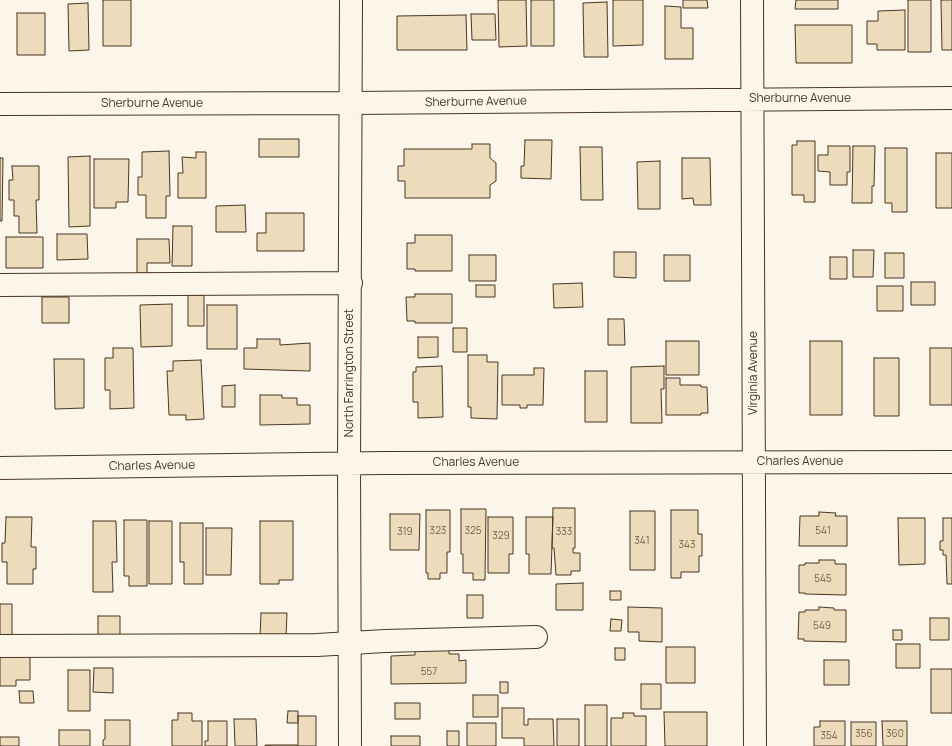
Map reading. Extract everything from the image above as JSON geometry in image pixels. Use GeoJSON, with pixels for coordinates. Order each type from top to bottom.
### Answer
{"type":"FeatureCollection","features":[{"type":"Feature","properties":{"kind":"street","name":"North Farrington Street"},"geometry":{"type":"LineString","coordinates":[[350,746],[349,464],[351,283],[351,0]]}},
{"type":"Feature","properties":{"kind":"street","name":"Virginia Avenue"},"geometry":{"type":"LineString","coordinates":[[752,0],[755,746]]}},
{"type":"Feature","properties":{"kind":"street","name":"Sherburne Avenue"},"geometry":{"type":"LineString","coordinates":[[0,104],[351,103],[952,98]]}},
{"type":"Feature","properties":{"kind":"street"},"geometry":{"type":"LineString","coordinates":[[0,285],[351,283]]}},
{"type":"Feature","properties":{"kind":"street","name":"Charles Avenue"},"geometry":{"type":"LineString","coordinates":[[0,468],[349,464],[952,462]]}},
{"type":"Feature","properties":{"kind":"street"},"geometry":{"type":"LineString","coordinates":[[0,646],[317,645],[385,641],[536,637]]}},
{"type":"Feature","properties":{"kind":"building"},"geometry":{"type":"Polygon","coordinates":[[[103,0],[131,0],[131,46],[103,46],[103,0]]]}},
{"type":"Feature","properties":{"kind":"building"},"geometry":{"type":"Polygon","coordinates":[[[498,0],[526,0],[527,46],[499,47],[498,0]]]}},
{"type":"Feature","properties":{"kind":"building"},"geometry":{"type":"Polygon","coordinates":[[[531,0],[554,0],[554,46],[531,46],[531,0]]]}},
{"type":"Feature","properties":{"kind":"building"},"geometry":{"type":"Polygon","coordinates":[[[613,0],[643,0],[643,45],[613,46],[613,0]]]}},
{"type":"Feature","properties":{"kind":"building"},"geometry":{"type":"Polygon","coordinates":[[[683,0],[707,0],[708,8],[683,8],[683,0]]]}},
{"type":"Feature","properties":{"kind":"building"},"geometry":{"type":"Polygon","coordinates":[[[796,0],[838,0],[838,9],[795,9],[796,0]]]}},
{"type":"Feature","properties":{"kind":"building"},"geometry":{"type":"Polygon","coordinates":[[[908,0],[931,0],[931,52],[908,52],[908,0]]]}},
{"type":"Feature","properties":{"kind":"building"},"geometry":{"type":"Polygon","coordinates":[[[941,0],[952,0],[952,50],[942,50],[941,0]]]}},
{"type":"Feature","properties":{"kind":"building"},"geometry":{"type":"Polygon","coordinates":[[[607,2],[608,57],[584,57],[583,3],[607,2]]]}},
{"type":"Feature","properties":{"kind":"building"},"geometry":{"type":"Polygon","coordinates":[[[88,3],[89,50],[69,51],[68,4],[88,3]]]}},
{"type":"Feature","properties":{"kind":"building"},"geometry":{"type":"Polygon","coordinates":[[[665,6],[681,7],[681,28],[693,28],[693,59],[665,59],[665,6]]]}},
{"type":"Feature","properties":{"kind":"building"},"geometry":{"type":"Polygon","coordinates":[[[905,10],[905,50],[877,50],[877,44],[867,44],[867,21],[878,21],[878,11],[905,10]]]}},
{"type":"Feature","properties":{"kind":"building"},"geometry":{"type":"Polygon","coordinates":[[[17,13],[45,13],[45,55],[17,55],[17,13]]]}},
{"type":"Feature","properties":{"kind":"building"},"geometry":{"type":"Polygon","coordinates":[[[471,14],[495,14],[496,40],[472,40],[471,14]]]}},
{"type":"Feature","properties":{"kind":"building"},"geometry":{"type":"Polygon","coordinates":[[[466,15],[467,50],[397,50],[397,16],[466,15]]]}},
{"type":"Feature","properties":{"kind":"building"},"geometry":{"type":"Polygon","coordinates":[[[795,25],[852,25],[852,63],[796,63],[795,25]]]}},
{"type":"Feature","properties":{"kind":"building"},"geometry":{"type":"Polygon","coordinates":[[[259,139],[299,139],[299,157],[259,157],[259,139]]]}},
{"type":"Feature","properties":{"kind":"building"},"geometry":{"type":"Polygon","coordinates":[[[525,140],[552,140],[551,179],[521,178],[521,166],[524,166],[525,140]]]}},
{"type":"Feature","properties":{"kind":"building"},"geometry":{"type":"Polygon","coordinates":[[[797,141],[815,141],[815,202],[804,202],[804,195],[792,195],[792,145],[797,145],[797,141]]]}},
{"type":"Feature","properties":{"kind":"building"},"geometry":{"type":"Polygon","coordinates":[[[472,144],[490,144],[490,158],[496,163],[496,181],[490,185],[490,198],[405,198],[405,181],[398,181],[398,166],[404,166],[404,149],[472,149],[472,144]]]}},
{"type":"Feature","properties":{"kind":"building"},"geometry":{"type":"Polygon","coordinates":[[[828,146],[850,146],[850,172],[847,172],[847,185],[830,185],[830,172],[818,171],[818,155],[828,155],[828,146]]]}},
{"type":"Feature","properties":{"kind":"building"},"geometry":{"type":"Polygon","coordinates":[[[853,146],[875,146],[872,203],[852,203],[853,146]]]}},
{"type":"Feature","properties":{"kind":"building"},"geometry":{"type":"Polygon","coordinates":[[[580,147],[602,147],[603,200],[581,200],[580,147]]]}},
{"type":"Feature","properties":{"kind":"building"},"geometry":{"type":"Polygon","coordinates":[[[885,148],[907,148],[907,212],[892,212],[892,203],[885,203],[885,148]]]}},
{"type":"Feature","properties":{"kind":"building"},"geometry":{"type":"Polygon","coordinates":[[[169,151],[170,196],[166,196],[166,218],[146,218],[146,195],[138,195],[138,177],[142,177],[142,152],[169,151]]]}},
{"type":"Feature","properties":{"kind":"building"},"geometry":{"type":"Polygon","coordinates":[[[196,152],[206,152],[206,198],[178,198],[178,173],[183,173],[182,157],[196,158],[196,152]]]}},
{"type":"Feature","properties":{"kind":"building"},"geometry":{"type":"Polygon","coordinates":[[[936,153],[952,153],[952,208],[936,208],[936,153]]]}},
{"type":"Feature","properties":{"kind":"building"},"geometry":{"type":"Polygon","coordinates":[[[90,156],[90,226],[69,227],[68,157],[90,156]]]}},
{"type":"Feature","properties":{"kind":"building"},"geometry":{"type":"Polygon","coordinates":[[[0,158],[3,158],[2,221],[0,221],[0,158]]]}},
{"type":"Feature","properties":{"kind":"building"},"geometry":{"type":"Polygon","coordinates":[[[682,158],[710,158],[711,205],[694,205],[693,198],[682,199],[682,158]]]}},
{"type":"Feature","properties":{"kind":"building"},"geometry":{"type":"Polygon","coordinates":[[[94,159],[129,159],[128,202],[116,202],[116,208],[94,208],[94,159]]]}},
{"type":"Feature","properties":{"kind":"building"},"geometry":{"type":"Polygon","coordinates":[[[660,161],[660,209],[638,209],[637,162],[660,161]]]}},
{"type":"Feature","properties":{"kind":"building"},"geometry":{"type":"Polygon","coordinates":[[[12,166],[39,166],[39,200],[36,200],[37,233],[19,233],[19,216],[14,216],[14,200],[9,200],[9,180],[13,180],[12,166]]]}},
{"type":"Feature","properties":{"kind":"building"},"geometry":{"type":"Polygon","coordinates":[[[245,205],[246,232],[216,232],[216,206],[245,205]]]}},
{"type":"Feature","properties":{"kind":"building"},"geometry":{"type":"Polygon","coordinates":[[[266,213],[304,213],[304,251],[257,251],[257,233],[266,233],[266,213]]]}},
{"type":"Feature","properties":{"kind":"building"},"geometry":{"type":"Polygon","coordinates":[[[173,226],[192,226],[192,266],[172,266],[173,226]]]}},
{"type":"Feature","properties":{"kind":"building"},"geometry":{"type":"Polygon","coordinates":[[[57,234],[87,234],[88,259],[57,260],[57,234]]]}},
{"type":"Feature","properties":{"kind":"building"},"geometry":{"type":"Polygon","coordinates":[[[415,235],[452,235],[452,271],[415,271],[415,269],[407,269],[407,243],[415,243],[415,235]]]}},
{"type":"Feature","properties":{"kind":"building"},"geometry":{"type":"Polygon","coordinates":[[[6,237],[43,237],[43,268],[6,268],[6,237]]]}},
{"type":"Feature","properties":{"kind":"building"},"geometry":{"type":"Polygon","coordinates":[[[137,239],[169,239],[170,263],[147,263],[147,274],[137,274],[137,239]]]}},
{"type":"Feature","properties":{"kind":"building"},"geometry":{"type":"Polygon","coordinates":[[[853,250],[874,250],[873,277],[853,277],[853,250]]]}},
{"type":"Feature","properties":{"kind":"building"},"geometry":{"type":"Polygon","coordinates":[[[614,252],[636,252],[636,278],[614,277],[614,252]]]}},
{"type":"Feature","properties":{"kind":"building"},"geometry":{"type":"Polygon","coordinates":[[[885,253],[904,253],[904,278],[885,278],[885,253]]]}},
{"type":"Feature","properties":{"kind":"building"},"geometry":{"type":"Polygon","coordinates":[[[469,255],[496,255],[496,281],[469,281],[469,255]]]}},
{"type":"Feature","properties":{"kind":"building"},"geometry":{"type":"Polygon","coordinates":[[[664,255],[690,255],[690,281],[664,281],[664,255]]]}},
{"type":"Feature","properties":{"kind":"building"},"geometry":{"type":"Polygon","coordinates":[[[830,257],[847,257],[847,279],[830,279],[830,257]]]}},
{"type":"Feature","properties":{"kind":"building"},"geometry":{"type":"Polygon","coordinates":[[[911,282],[935,282],[935,305],[911,305],[911,282]]]}},
{"type":"Feature","properties":{"kind":"building"},"geometry":{"type":"Polygon","coordinates":[[[582,283],[583,307],[554,308],[553,284],[582,283]]]}},
{"type":"Feature","properties":{"kind":"building"},"geometry":{"type":"Polygon","coordinates":[[[476,285],[495,285],[495,297],[476,297],[476,285]]]}},
{"type":"Feature","properties":{"kind":"building"},"geometry":{"type":"Polygon","coordinates":[[[877,286],[903,286],[903,311],[877,311],[877,286]]]}},
{"type":"Feature","properties":{"kind":"building"},"geometry":{"type":"Polygon","coordinates":[[[415,294],[452,294],[452,323],[415,323],[415,321],[407,321],[406,297],[415,297],[415,294]]]}},
{"type":"Feature","properties":{"kind":"building"},"geometry":{"type":"Polygon","coordinates":[[[188,295],[204,295],[204,326],[188,326],[188,295]]]}},
{"type":"Feature","properties":{"kind":"building"},"geometry":{"type":"Polygon","coordinates":[[[42,297],[69,297],[69,323],[42,323],[42,297]]]}},
{"type":"Feature","properties":{"kind":"building"},"geometry":{"type":"Polygon","coordinates":[[[172,304],[172,346],[141,347],[140,305],[172,304]]]}},
{"type":"Feature","properties":{"kind":"building"},"geometry":{"type":"Polygon","coordinates":[[[207,305],[237,305],[237,349],[207,349],[207,305]]]}},
{"type":"Feature","properties":{"kind":"building"},"geometry":{"type":"Polygon","coordinates":[[[608,319],[624,319],[625,345],[608,345],[608,319]]]}},
{"type":"Feature","properties":{"kind":"building"},"geometry":{"type":"Polygon","coordinates":[[[453,328],[467,328],[467,352],[453,352],[453,328]]]}},
{"type":"Feature","properties":{"kind":"building"},"geometry":{"type":"Polygon","coordinates":[[[418,337],[438,337],[438,357],[418,358],[418,337]]]}},
{"type":"Feature","properties":{"kind":"building"},"geometry":{"type":"Polygon","coordinates":[[[257,339],[280,339],[280,345],[310,343],[310,371],[244,369],[244,348],[257,348],[257,339]]]}},
{"type":"Feature","properties":{"kind":"building"},"geometry":{"type":"Polygon","coordinates":[[[666,341],[699,341],[699,375],[666,375],[666,341]]]}},
{"type":"Feature","properties":{"kind":"building"},"geometry":{"type":"Polygon","coordinates":[[[810,341],[842,341],[842,415],[810,415],[810,341]]]}},
{"type":"Feature","properties":{"kind":"building"},"geometry":{"type":"Polygon","coordinates":[[[113,348],[133,348],[134,408],[110,409],[110,390],[105,390],[105,358],[113,358],[113,348]]]}},
{"type":"Feature","properties":{"kind":"building"},"geometry":{"type":"Polygon","coordinates":[[[930,348],[952,348],[952,405],[930,405],[930,348]]]}},
{"type":"Feature","properties":{"kind":"building"},"geometry":{"type":"Polygon","coordinates":[[[468,355],[487,355],[487,362],[498,362],[497,419],[471,418],[471,407],[468,407],[468,355]]]}},
{"type":"Feature","properties":{"kind":"building"},"geometry":{"type":"Polygon","coordinates":[[[874,358],[899,358],[899,416],[874,416],[874,358]]]}},
{"type":"Feature","properties":{"kind":"building"},"geometry":{"type":"Polygon","coordinates":[[[54,359],[84,359],[84,408],[55,409],[54,359]]]}},
{"type":"Feature","properties":{"kind":"building"},"geometry":{"type":"Polygon","coordinates":[[[201,360],[204,419],[186,420],[186,415],[169,415],[167,371],[173,371],[173,361],[201,360]]]}},
{"type":"Feature","properties":{"kind":"building"},"geometry":{"type":"Polygon","coordinates":[[[442,366],[443,417],[418,418],[418,402],[413,402],[413,372],[416,372],[416,367],[442,366]]]}},
{"type":"Feature","properties":{"kind":"building"},"geometry":{"type":"Polygon","coordinates":[[[664,366],[664,389],[661,389],[662,423],[631,423],[631,367],[664,366]]]}},
{"type":"Feature","properties":{"kind":"building"},"geometry":{"type":"Polygon","coordinates":[[[534,368],[544,368],[543,405],[527,405],[527,408],[520,408],[520,405],[502,405],[502,375],[534,375],[534,368]]]}},
{"type":"Feature","properties":{"kind":"building"},"geometry":{"type":"Polygon","coordinates":[[[585,371],[607,371],[607,422],[585,422],[585,371]]]}},
{"type":"Feature","properties":{"kind":"building"},"geometry":{"type":"Polygon","coordinates":[[[666,378],[680,378],[680,385],[701,385],[701,387],[707,387],[708,413],[701,413],[701,415],[666,415],[666,378]]]}},
{"type":"Feature","properties":{"kind":"building"},"geometry":{"type":"Polygon","coordinates":[[[235,385],[235,407],[222,407],[222,386],[235,385]]]}},
{"type":"Feature","properties":{"kind":"building"},"geometry":{"type":"Polygon","coordinates":[[[260,395],[282,395],[282,398],[297,398],[297,405],[310,405],[310,424],[260,425],[260,395]]]}},
{"type":"Feature","properties":{"kind":"building"},"geometry":{"type":"Polygon","coordinates":[[[553,508],[575,508],[575,548],[573,548],[573,553],[580,553],[580,571],[571,571],[571,575],[556,575],[554,548],[552,548],[553,508]]]}},
{"type":"Feature","properties":{"kind":"building"},"geometry":{"type":"Polygon","coordinates":[[[461,509],[486,509],[485,580],[473,580],[473,573],[463,573],[463,554],[461,554],[461,509]]]}},
{"type":"Feature","properties":{"kind":"building"},"geometry":{"type":"Polygon","coordinates":[[[426,510],[450,510],[450,552],[447,552],[447,573],[440,573],[440,579],[428,579],[428,573],[426,573],[426,510]]]}},
{"type":"Feature","properties":{"kind":"building"},"geometry":{"type":"Polygon","coordinates":[[[671,510],[698,510],[698,534],[702,534],[702,556],[699,556],[699,572],[681,572],[681,578],[671,578],[671,510]]]}},
{"type":"Feature","properties":{"kind":"building"},"geometry":{"type":"Polygon","coordinates":[[[630,511],[655,511],[655,570],[630,570],[630,511]]]}},
{"type":"Feature","properties":{"kind":"building"},"geometry":{"type":"Polygon","coordinates":[[[819,512],[836,513],[835,516],[847,516],[847,546],[799,546],[800,516],[819,516],[819,512]]]}},
{"type":"Feature","properties":{"kind":"building"},"geometry":{"type":"Polygon","coordinates":[[[390,514],[420,514],[419,550],[390,550],[390,514]]]}},
{"type":"Feature","properties":{"kind":"building"},"geometry":{"type":"Polygon","coordinates":[[[6,517],[32,517],[31,547],[36,547],[36,569],[33,569],[33,584],[7,584],[7,562],[2,562],[2,543],[5,543],[6,517]]]}},
{"type":"Feature","properties":{"kind":"building"},"geometry":{"type":"Polygon","coordinates":[[[488,517],[513,517],[513,554],[509,554],[509,573],[488,573],[488,517]]]}},
{"type":"Feature","properties":{"kind":"building"},"geometry":{"type":"Polygon","coordinates":[[[526,517],[553,517],[551,574],[529,574],[529,554],[526,554],[526,517]]]}},
{"type":"Feature","properties":{"kind":"building"},"geometry":{"type":"Polygon","coordinates":[[[898,518],[925,518],[925,564],[899,565],[898,518]]]}},
{"type":"Feature","properties":{"kind":"building"},"geometry":{"type":"Polygon","coordinates":[[[943,518],[952,518],[952,584],[947,584],[946,555],[943,555],[943,550],[940,550],[940,541],[943,541],[943,518]]]}},
{"type":"Feature","properties":{"kind":"building"},"geometry":{"type":"Polygon","coordinates":[[[124,520],[147,520],[147,586],[129,586],[129,576],[124,576],[124,520]]]}},
{"type":"Feature","properties":{"kind":"building"},"geometry":{"type":"Polygon","coordinates":[[[93,521],[116,521],[117,562],[112,562],[113,592],[93,592],[93,521]]]}},
{"type":"Feature","properties":{"kind":"building"},"geometry":{"type":"Polygon","coordinates":[[[149,521],[172,521],[172,584],[149,584],[149,521]]]}},
{"type":"Feature","properties":{"kind":"building"},"geometry":{"type":"Polygon","coordinates":[[[260,521],[293,521],[293,580],[279,580],[279,584],[260,584],[260,521]]]}},
{"type":"Feature","properties":{"kind":"building"},"geometry":{"type":"Polygon","coordinates":[[[180,523],[203,523],[203,584],[184,584],[184,562],[180,562],[180,523]]]}},
{"type":"Feature","properties":{"kind":"building"},"geometry":{"type":"Polygon","coordinates":[[[206,528],[232,528],[231,575],[206,575],[206,528]]]}},
{"type":"Feature","properties":{"kind":"building"},"geometry":{"type":"Polygon","coordinates":[[[819,560],[835,560],[835,564],[846,564],[846,595],[799,593],[799,565],[805,565],[805,563],[819,563],[819,560]]]}},
{"type":"Feature","properties":{"kind":"building"},"geometry":{"type":"Polygon","coordinates":[[[583,583],[583,610],[556,610],[556,584],[583,583]]]}},
{"type":"Feature","properties":{"kind":"building"},"geometry":{"type":"Polygon","coordinates":[[[610,591],[621,591],[621,600],[610,600],[610,591]]]}},
{"type":"Feature","properties":{"kind":"building"},"geometry":{"type":"Polygon","coordinates":[[[467,595],[483,595],[483,618],[467,618],[467,595]]]}},
{"type":"Feature","properties":{"kind":"building"},"geometry":{"type":"Polygon","coordinates":[[[0,604],[12,604],[12,636],[0,636],[0,604]]]}},
{"type":"Feature","properties":{"kind":"building"},"geometry":{"type":"Polygon","coordinates":[[[628,607],[662,608],[662,642],[639,641],[639,632],[628,632],[628,607]]]}},
{"type":"Feature","properties":{"kind":"building"},"geometry":{"type":"Polygon","coordinates":[[[819,607],[834,608],[834,610],[846,610],[846,642],[804,641],[804,639],[798,639],[799,612],[805,612],[805,610],[819,610],[819,607]]]}},
{"type":"Feature","properties":{"kind":"building"},"geometry":{"type":"Polygon","coordinates":[[[261,613],[287,613],[286,637],[260,637],[261,613]]]}},
{"type":"Feature","properties":{"kind":"building"},"geometry":{"type":"Polygon","coordinates":[[[98,616],[120,616],[120,640],[98,640],[98,616]]]}},
{"type":"Feature","properties":{"kind":"building"},"geometry":{"type":"Polygon","coordinates":[[[930,618],[949,618],[949,640],[930,640],[930,618]]]}},
{"type":"Feature","properties":{"kind":"building"},"geometry":{"type":"Polygon","coordinates":[[[611,619],[622,620],[621,631],[610,631],[611,619]]]}},
{"type":"Feature","properties":{"kind":"building"},"geometry":{"type":"Polygon","coordinates":[[[893,630],[902,630],[902,640],[893,640],[893,630]]]}},
{"type":"Feature","properties":{"kind":"building"},"geometry":{"type":"Polygon","coordinates":[[[896,644],[920,644],[920,668],[896,668],[896,644]]]}},
{"type":"Feature","properties":{"kind":"building"},"geometry":{"type":"Polygon","coordinates":[[[666,647],[695,647],[695,683],[666,683],[666,647]]]}},
{"type":"Feature","properties":{"kind":"building"},"geometry":{"type":"Polygon","coordinates":[[[615,648],[625,648],[625,660],[615,660],[615,648]]]}},
{"type":"Feature","properties":{"kind":"building"},"geometry":{"type":"Polygon","coordinates":[[[415,649],[449,649],[449,654],[459,654],[459,661],[466,660],[466,683],[391,684],[391,656],[415,655],[415,649]]]}},
{"type":"Feature","properties":{"kind":"building"},"geometry":{"type":"Polygon","coordinates":[[[30,656],[30,680],[16,680],[16,686],[0,686],[0,657],[30,656]]]}},
{"type":"Feature","properties":{"kind":"building"},"geometry":{"type":"Polygon","coordinates":[[[824,660],[849,660],[849,685],[824,685],[824,660]]]}},
{"type":"Feature","properties":{"kind":"building"},"geometry":{"type":"Polygon","coordinates":[[[94,668],[113,668],[113,693],[93,692],[94,668]]]}},
{"type":"Feature","properties":{"kind":"building"},"geometry":{"type":"Polygon","coordinates":[[[931,669],[952,669],[952,713],[931,713],[931,669]]]}},
{"type":"Feature","properties":{"kind":"building"},"geometry":{"type":"Polygon","coordinates":[[[68,670],[90,670],[90,711],[68,711],[68,670]]]}},
{"type":"Feature","properties":{"kind":"building"},"geometry":{"type":"Polygon","coordinates":[[[500,682],[508,682],[508,693],[500,693],[500,682]]]}},
{"type":"Feature","properties":{"kind":"building"},"geometry":{"type":"Polygon","coordinates":[[[641,684],[661,684],[661,709],[641,709],[641,684]]]}},
{"type":"Feature","properties":{"kind":"building"},"geometry":{"type":"Polygon","coordinates":[[[19,691],[33,691],[34,703],[20,703],[19,691]]]}},
{"type":"Feature","properties":{"kind":"building"},"geometry":{"type":"Polygon","coordinates":[[[473,695],[498,695],[498,717],[473,717],[473,695]]]}},
{"type":"Feature","properties":{"kind":"building"},"geometry":{"type":"Polygon","coordinates":[[[395,703],[420,703],[420,719],[395,719],[395,703]]]}},
{"type":"Feature","properties":{"kind":"building"},"geometry":{"type":"Polygon","coordinates":[[[585,705],[607,705],[607,746],[585,746],[585,705]]]}},
{"type":"Feature","properties":{"kind":"building"},"geometry":{"type":"Polygon","coordinates":[[[502,708],[524,708],[524,725],[528,725],[528,719],[553,719],[554,746],[524,746],[524,738],[502,738],[502,708]]]}},
{"type":"Feature","properties":{"kind":"building"},"geometry":{"type":"Polygon","coordinates":[[[288,711],[298,711],[298,723],[287,723],[288,711]]]}},
{"type":"Feature","properties":{"kind":"building"},"geometry":{"type":"Polygon","coordinates":[[[664,712],[707,712],[707,746],[665,746],[664,712]]]}},
{"type":"Feature","properties":{"kind":"building"},"geometry":{"type":"Polygon","coordinates":[[[178,713],[192,713],[192,721],[202,721],[202,746],[172,746],[172,720],[178,720],[178,713]]]}},
{"type":"Feature","properties":{"kind":"building"},"geometry":{"type":"Polygon","coordinates":[[[623,713],[634,713],[634,716],[646,716],[646,746],[611,746],[611,718],[623,718],[623,713]]]}},
{"type":"Feature","properties":{"kind":"building"},"geometry":{"type":"Polygon","coordinates":[[[298,716],[316,716],[316,746],[265,746],[298,745],[298,716]]]}},
{"type":"Feature","properties":{"kind":"building"},"geometry":{"type":"Polygon","coordinates":[[[234,719],[256,719],[257,746],[235,746],[234,719]]]}},
{"type":"Feature","properties":{"kind":"building"},"geometry":{"type":"Polygon","coordinates":[[[557,719],[579,719],[579,746],[557,746],[557,719]]]}},
{"type":"Feature","properties":{"kind":"building"},"geometry":{"type":"Polygon","coordinates":[[[105,720],[130,720],[130,746],[103,746],[103,740],[105,739],[105,720]]]}},
{"type":"Feature","properties":{"kind":"building"},"geometry":{"type":"Polygon","coordinates":[[[208,721],[227,721],[227,746],[205,746],[205,741],[208,741],[208,721]]]}},
{"type":"Feature","properties":{"kind":"building"},"geometry":{"type":"Polygon","coordinates":[[[820,721],[845,721],[845,746],[814,746],[814,727],[820,727],[820,721]]]}},
{"type":"Feature","properties":{"kind":"building"},"geometry":{"type":"Polygon","coordinates":[[[882,721],[907,721],[907,746],[883,746],[882,721]]]}},
{"type":"Feature","properties":{"kind":"building"},"geometry":{"type":"Polygon","coordinates":[[[851,722],[876,722],[876,746],[851,746],[851,722]]]}},
{"type":"Feature","properties":{"kind":"building"},"geometry":{"type":"Polygon","coordinates":[[[467,723],[496,723],[496,746],[467,746],[467,723]]]}},
{"type":"Feature","properties":{"kind":"building"},"geometry":{"type":"Polygon","coordinates":[[[59,730],[90,730],[90,746],[59,746],[59,730]]]}},
{"type":"Feature","properties":{"kind":"building"},"geometry":{"type":"Polygon","coordinates":[[[447,731],[459,731],[459,746],[447,746],[447,731]]]}},
{"type":"Feature","properties":{"kind":"building"},"geometry":{"type":"Polygon","coordinates":[[[391,736],[420,736],[420,746],[391,746],[391,736]]]}},
{"type":"Feature","properties":{"kind":"building"},"geometry":{"type":"Polygon","coordinates":[[[0,737],[19,737],[19,746],[0,746],[0,737]]]}}]}
